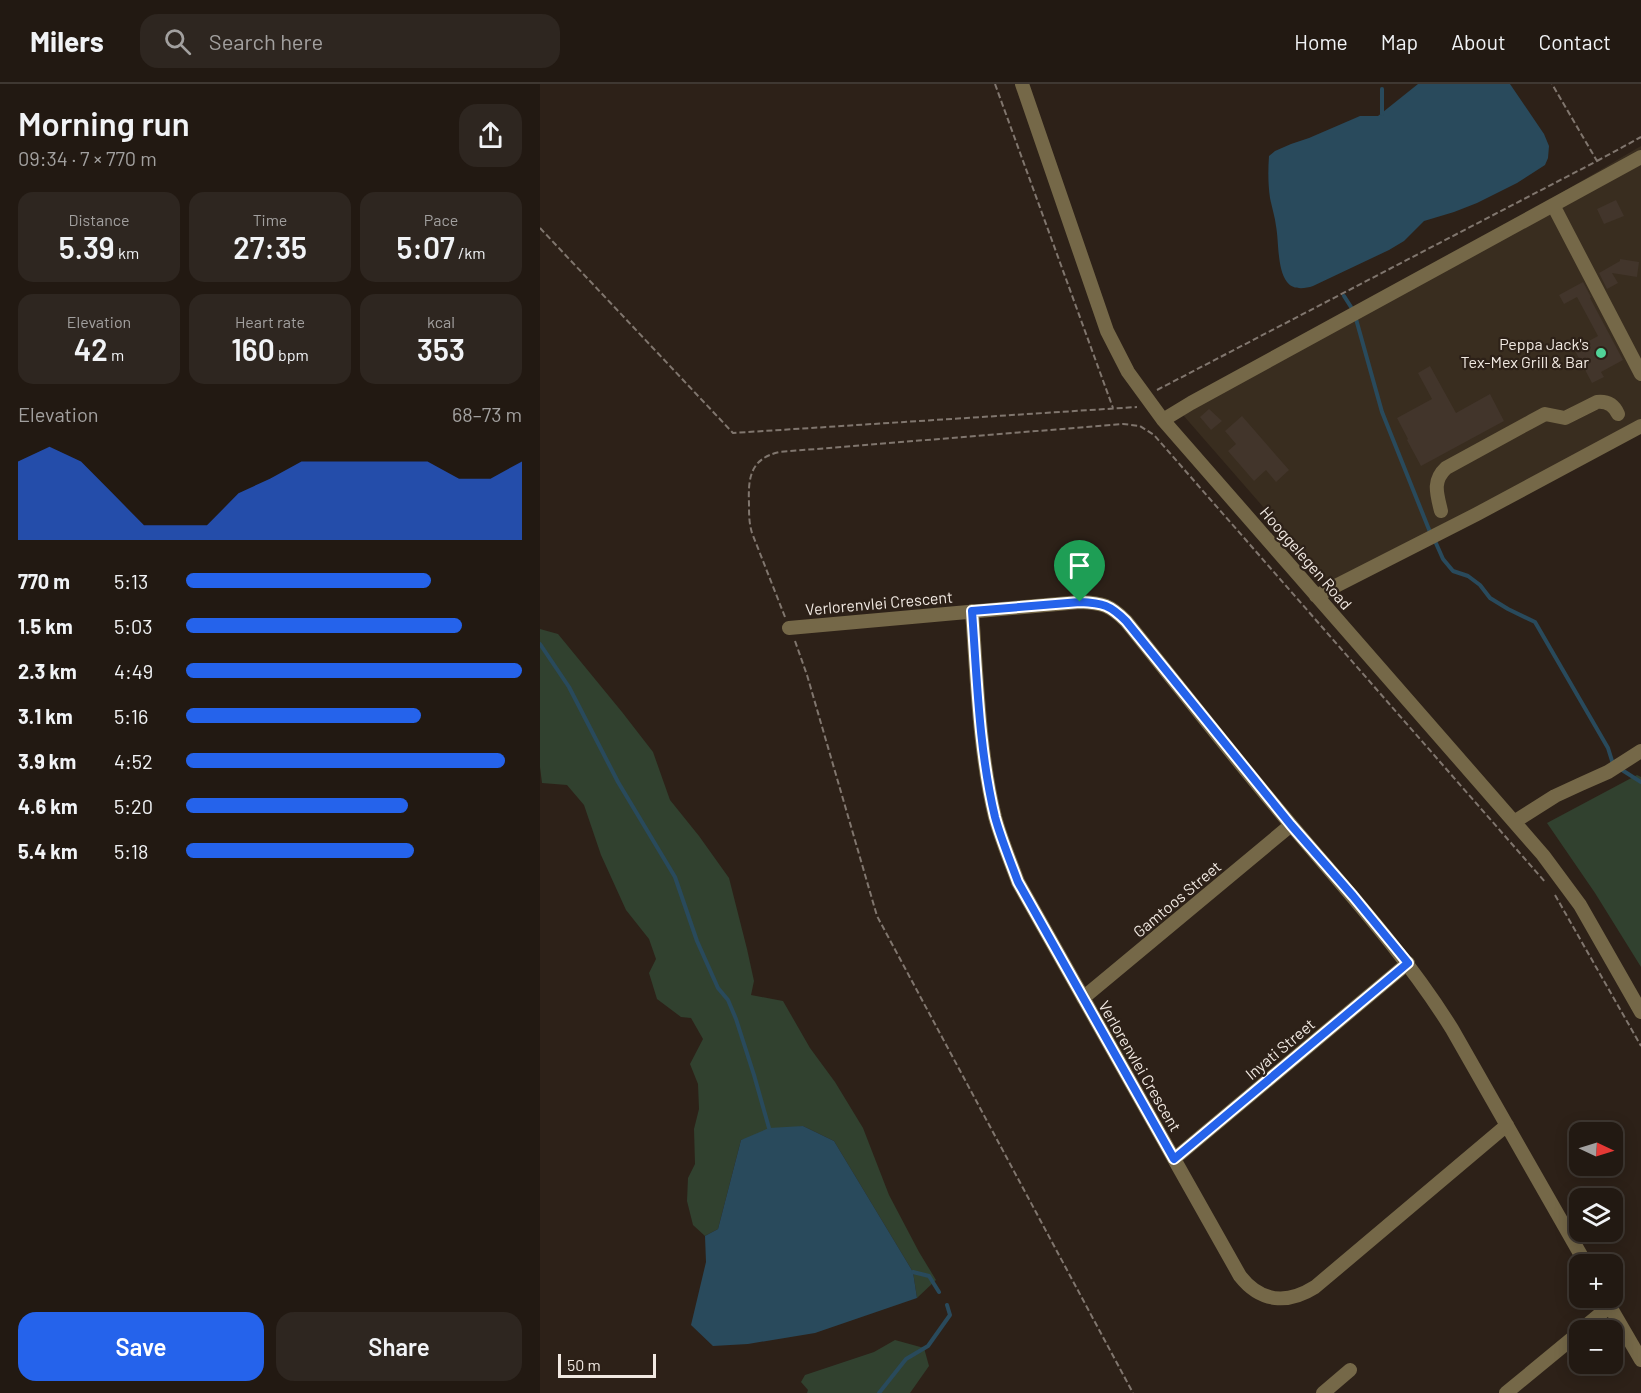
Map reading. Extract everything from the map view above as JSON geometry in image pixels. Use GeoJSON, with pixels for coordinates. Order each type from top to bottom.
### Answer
{"type":"FeatureCollection","features":[{"type":"Feature","properties":{"kind":"street","name":"Hooggelegen Road"},"geometry":{"type":"LineString","coordinates":[[1022,84],[1107,331],[1128,372],[1163,420],[1543,855],[1580,905],[1641,1012]]}},
{"type":"Feature","properties":{"kind":"street"},"geometry":{"type":"LineString","coordinates":[[1163,420],[1641,157]]}},
{"type":"Feature","properties":{"kind":"street"},"geometry":{"type":"LineString","coordinates":[[1553,205],[1641,374]]}},
{"type":"Feature","properties":{"kind":"street"},"geometry":{"type":"LineString","coordinates":[[1441,510],[1436,486],[1442,471],[1545,414],[1565,418],[1602,401],[1612,405],[1618,414]]}},
{"type":"Feature","properties":{"kind":"street"},"geometry":{"type":"LineString","coordinates":[[1316,596],[1478,514],[1641,426]]}},
{"type":"Feature","properties":{"kind":"street","name":"Verlorenvlei Crescent"},"geometry":{"type":"LineString","coordinates":[[789,627],[1080,602],[1105,604],[1115,610],[1291,825],[1353,896],[1430,993],[1580,1254]]}},
{"type":"Feature","properties":{"kind":"street","name":"Verlorenvlei Crescent"},"geometry":{"type":"LineString","coordinates":[[972,611],[986,772],[995,817],[1018,882],[1246,1284],[1265,1296],[1286,1298],[1315,1287],[1507,1125]]}},
{"type":"Feature","properties":{"kind":"street"},"geometry":{"type":"LineString","coordinates":[[1514,822],[1556,796],[1608,772],[1641,751]]}},
{"type":"Feature","properties":{"kind":"street","name":"Gamtoos Street"},"geometry":{"type":"LineString","coordinates":[[1083,998],[1291,825]]}},
{"type":"Feature","properties":{"kind":"street","name":"Inyati Street"},"geometry":{"type":"LineString","coordinates":[[1174,1159],[1408,963]]}},
{"type":"Feature","properties":{"kind":"street"},"geometry":{"type":"LineString","coordinates":[[1591,1320],[1602,1308]]}},
{"type":"Feature","properties":{"kind":"street"},"geometry":{"type":"LineString","coordinates":[[1611,1308],[1641,1360]]}},
{"type":"Feature","properties":{"kind":"street"},"geometry":{"type":"LineString","coordinates":[[1506,1393],[1569,1340]]}},
{"type":"Feature","properties":{"kind":"street"},"geometry":{"type":"LineString","coordinates":[[1323,1393],[1350,1370]]}},
{"type":"Feature","properties":{"kind":"path"},"geometry":{"type":"LineString","coordinates":[[995,84],[1113,408]]}},
{"type":"Feature","properties":{"kind":"path"},"geometry":{"type":"LineString","coordinates":[[1552,84],[1597,161]]}},
{"type":"Feature","properties":{"kind":"path"},"geometry":{"type":"LineString","coordinates":[[540,228],[733,433],[1113,408],[1148,401],[1641,137]]}},
{"type":"Feature","properties":{"kind":"path"},"geometry":{"type":"LineString","coordinates":[[1133,1393],[877,916],[807,675],[749,521],[748,483],[758,463],[764,458],[779,452],[1123,424],[1140,426],[1155,435],[1552,890],[1641,1046]]}},
{"type":"Feature","properties":{"kind":"shaded area"},"geometry":{"type":"Polygon","coordinates":[[[1641,146],[1641,431],[1341,588],[1335,579],[1326,579],[1183,415],[1641,146]]]}},
{"type":"Feature","properties":{"kind":"green space"},"geometry":{"type":"Polygon","coordinates":[[[540,629],[558,634],[653,752],[670,800],[729,878],[754,981],[751,995],[783,1001],[810,1048],[835,1082],[863,1128],[889,1195],[936,1280],[917,1298],[913,1272],[834,1141],[803,1126],[741,1140],[718,1229],[705,1236],[693,1225],[687,1201],[688,1178],[695,1164],[694,1129],[699,1109],[698,1084],[690,1064],[703,1039],[691,1018],[681,1017],[657,999],[649,973],[656,959],[649,939],[626,910],[601,855],[584,805],[567,785],[542,783],[540,629]]]}},
{"type":"Feature","properties":{"kind":"green space"},"geometry":{"type":"Polygon","coordinates":[[[1637,775],[1641,777],[1641,967],[1595,893],[1547,823],[1637,775]]]}},
{"type":"Feature","properties":{"kind":"green space"},"geometry":{"type":"Polygon","coordinates":[[[895,1340],[924,1348],[929,1366],[910,1393],[807,1393],[808,1390],[801,1382],[805,1375],[874,1352],[895,1340]]]}},
{"type":"Feature","properties":{"kind":"water"},"geometry":{"type":"Polygon","coordinates":[[[1418,84],[1510,84],[1544,134],[1549,146],[1545,165],[1517,183],[1477,203],[1424,221],[1404,241],[1389,250],[1313,286],[1295,288],[1284,277],[1280,263],[1276,223],[1269,193],[1269,156],[1275,151],[1360,116],[1378,116],[1418,84]]]}},
{"type":"Feature","properties":{"kind":"water"},"geometry":{"type":"Polygon","coordinates":[[[803,1126],[834,1141],[913,1272],[917,1298],[815,1333],[748,1344],[713,1346],[691,1325],[706,1262],[705,1236],[718,1229],[741,1140],[769,1128],[803,1126]]]}},
{"type":"Feature","properties":{"kind":"building"},"geometry":{"type":"Polygon","coordinates":[[[1616,200],[1624,216],[1604,224],[1597,209],[1616,200]]]}},
{"type":"Feature","properties":{"kind":"building"},"geometry":{"type":"Polygon","coordinates":[[[1620,259],[1639,262],[1637,277],[1612,273],[1618,283],[1607,289],[1599,273],[1620,259]]]}},
{"type":"Feature","properties":{"kind":"building","name":"Peppa Jack's Tex-Mex Grill & Bar"},"geometry":{"type":"Polygon","coordinates":[[[1583,282],[1623,360],[1601,372],[1604,377],[1592,383],[1574,349],[1598,336],[1577,297],[1564,304],[1559,295],[1583,282]]]}},
{"type":"Feature","properties":{"kind":"building"},"geometry":{"type":"Polygon","coordinates":[[[1430,366],[1456,413],[1490,394],[1504,421],[1421,466],[1397,418],[1432,399],[1418,373],[1430,366]]]}},
{"type":"Feature","properties":{"kind":"building"},"geometry":{"type":"Polygon","coordinates":[[[1209,409],[1222,421],[1211,430],[1200,417],[1209,409]]]}},
{"type":"Feature","properties":{"kind":"building"},"geometry":{"type":"Polygon","coordinates":[[[1242,416],[1289,470],[1276,482],[1266,470],[1254,481],[1228,451],[1236,444],[1225,431],[1242,416]]]}},
{"type":"Feature","properties":{"kind":"waterway"},"geometry":{"type":"LineString","coordinates":[[1382,89],[1382,114]]}},
{"type":"Feature","properties":{"kind":"waterway"},"geometry":{"type":"LineString","coordinates":[[1344,296],[1351,307]]}},
{"type":"Feature","properties":{"kind":"waterway"},"geometry":{"type":"LineString","coordinates":[[1356,319],[1382,412],[1430,532]]}},
{"type":"Feature","properties":{"kind":"waterway"},"geometry":{"type":"LineString","coordinates":[[1435,541],[1443,559],[1453,571],[1468,576],[1480,585],[1490,598],[1535,622],[1608,748],[1613,764]]}},
{"type":"Feature","properties":{"kind":"waterway"},"geometry":{"type":"LineString","coordinates":[[540,644],[569,687],[618,782],[675,877],[697,941],[718,988],[728,1000],[736,1019],[769,1128]]}},
{"type":"Feature","properties":{"kind":"waterway"},"geometry":{"type":"LineString","coordinates":[[1622,770],[1641,782]]}},
{"type":"Feature","properties":{"kind":"waterway"},"geometry":{"type":"LineString","coordinates":[[913,1272],[929,1276],[939,1292]]}},
{"type":"Feature","properties":{"kind":"waterway"},"geometry":{"type":"LineString","coordinates":[[879,1393],[906,1359],[928,1346],[950,1315],[947,1305]]}},
{"type":"Feature","properties":{"kind":"place","name":"Peppa Jack's Tex-Mex Grill & Bar"},"geometry":{"type":"Point","coordinates":[1601,353]}},
{"type":"Feature","properties":{"kind":"route"},"geometry":{"type":"LineString","coordinates":[[1080,602],[1105,604],[1126,621],[1291,825],[1408,963],[1174,1159],[1018,882],[995,817],[986,772],[972,611],[1080,602]]}}]}
